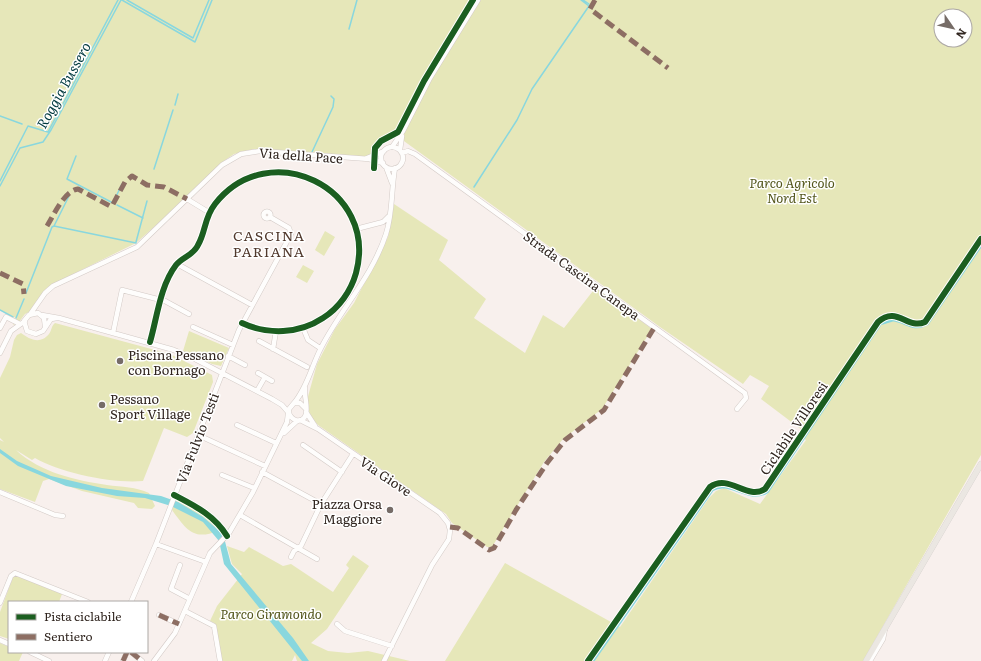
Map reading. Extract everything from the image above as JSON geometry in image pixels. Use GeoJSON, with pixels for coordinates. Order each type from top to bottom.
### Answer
{"type":"FeatureCollection","features":[{"type":"Feature","properties":{"kind":"main road"},"geometry":{"type":"LineString","coordinates":[[866,661],[981,464]]}},
{"type":"Feature","properties":{"kind":"street"},"geometry":{"type":"LineString","coordinates":[[393,185],[382,158],[384,151],[392,147],[403,131],[430,78],[478,0]]}},
{"type":"Feature","properties":{"kind":"street"},"geometry":{"type":"LineString","coordinates":[[154,661],[171,640],[211,551],[227,536],[240,515],[287,422],[288,413],[306,382],[320,348],[353,299],[384,238],[389,216],[395,168],[402,162],[401,151],[403,131]]}},
{"type":"Feature","properties":{"kind":"street"},"geometry":{"type":"LineString","coordinates":[[392,147],[401,151]]}},
{"type":"Feature","properties":{"kind":"street","name":"Via della Pace"},"geometry":{"type":"LineString","coordinates":[[361,159],[375,156],[384,151]]}},
{"type":"Feature","properties":{"kind":"street","name":"Strada Cascina Canepa"},"geometry":{"type":"LineString","coordinates":[[401,151],[415,154],[746,393],[746,398],[737,409]]}},
{"type":"Feature","properties":{"kind":"street","name":"Via della Pace"},"geometry":{"type":"LineString","coordinates":[[31,313],[43,296],[57,284],[136,248],[222,165],[234,157],[245,153],[263,152],[361,159],[385,165]]}},
{"type":"Feature","properties":{"kind":"street"},"geometry":{"type":"LineString","coordinates":[[385,165],[395,168]]}},
{"type":"Feature","properties":{"kind":"street"},"geometry":{"type":"LineString","coordinates":[[150,342],[166,282],[177,264],[198,247],[210,213],[222,196],[242,181],[265,173],[287,172],[309,177],[330,190],[347,209],[356,229],[358,242],[358,262],[351,287],[341,302],[330,313],[320,321],[303,328],[276,331],[257,329],[242,323]]}},
{"type":"Feature","properties":{"kind":"street"},"geometry":{"type":"LineString","coordinates":[[187,199],[210,213]]}},
{"type":"Feature","properties":{"kind":"street"},"geometry":{"type":"LineString","coordinates":[[356,229],[383,222],[389,216]]}},
{"type":"Feature","properties":{"kind":"street","name":"Via Fulvio Testi"},"geometry":{"type":"LineString","coordinates":[[131,601],[156,544],[173,497],[242,323],[291,234],[289,228],[270,217]]}},
{"type":"Feature","properties":{"kind":"street"},"geometry":{"type":"LineString","coordinates":[[177,264],[252,305]]}},
{"type":"Feature","properties":{"kind":"street"},"geometry":{"type":"LineString","coordinates":[[113,333],[122,290],[161,300],[189,314]]}},
{"type":"Feature","properties":{"kind":"street"},"geometry":{"type":"LineString","coordinates":[[43,296],[39,305],[41,315],[45,320],[45,326]]}},
{"type":"Feature","properties":{"kind":"street"},"geometry":{"type":"LineString","coordinates":[[0,353],[12,329],[25,321],[31,313],[59,318],[150,342],[188,355],[272,398],[293,404],[300,403],[306,411]]}},
{"type":"Feature","properties":{"kind":"street"},"geometry":{"type":"LineString","coordinates":[[0,328],[6,317],[20,324]]}},
{"type":"Feature","properties":{"kind":"street"},"geometry":{"type":"LineString","coordinates":[[25,321],[25,328],[29,332],[36,334],[42,332],[51,319],[59,318]]}},
{"type":"Feature","properties":{"kind":"street"},"geometry":{"type":"LineString","coordinates":[[193,327],[233,345]]}},
{"type":"Feature","properties":{"kind":"street"},"geometry":{"type":"LineString","coordinates":[[8,337],[14,330],[25,328]]}},
{"type":"Feature","properties":{"kind":"street"},"geometry":{"type":"LineString","coordinates":[[303,328],[308,340],[320,348]]}},
{"type":"Feature","properties":{"kind":"street"},"geometry":{"type":"LineString","coordinates":[[273,349],[276,331]]}},
{"type":"Feature","properties":{"kind":"street"},"geometry":{"type":"LineString","coordinates":[[259,341],[307,367]]}},
{"type":"Feature","properties":{"kind":"street"},"geometry":{"type":"LineString","coordinates":[[228,356],[245,365]]}},
{"type":"Feature","properties":{"kind":"street"},"geometry":{"type":"LineString","coordinates":[[258,373],[272,381]]}},
{"type":"Feature","properties":{"kind":"street"},"geometry":{"type":"LineString","coordinates":[[257,391],[265,377]]}},
{"type":"Feature","properties":{"kind":"street"},"geometry":{"type":"LineString","coordinates":[[277,441],[299,420],[304,418],[306,411],[304,399],[306,382]]}},
{"type":"Feature","properties":{"kind":"street"},"geometry":{"type":"LineString","coordinates":[[272,398],[282,405],[291,419],[299,420]]}},
{"type":"Feature","properties":{"kind":"street","name":"Via Giove"},"geometry":{"type":"LineString","coordinates":[[306,411],[318,429]]}},
{"type":"Feature","properties":{"kind":"street","name":"Via Giove"},"geometry":{"type":"LineString","coordinates":[[299,420],[318,429],[442,514],[450,527],[449,540],[432,565],[392,646]]}},
{"type":"Feature","properties":{"kind":"street"},"geometry":{"type":"LineString","coordinates":[[237,425],[277,441]]}},
{"type":"Feature","properties":{"kind":"street"},"geometry":{"type":"LineString","coordinates":[[198,435],[265,466]]}},
{"type":"Feature","properties":{"kind":"street"},"geometry":{"type":"LineString","coordinates":[[303,445],[342,472]]}},
{"type":"Feature","properties":{"kind":"street"},"geometry":{"type":"LineString","coordinates":[[291,557],[294,551],[300,548],[321,504],[353,454]]}},
{"type":"Feature","properties":{"kind":"street"},"geometry":{"type":"LineString","coordinates":[[262,472],[321,504]]}},
{"type":"Feature","properties":{"kind":"street"},"geometry":{"type":"LineString","coordinates":[[222,475],[254,488]]}},
{"type":"Feature","properties":{"kind":"street"},"geometry":{"type":"LineString","coordinates":[[0,492],[55,515],[63,516]]}},
{"type":"Feature","properties":{"kind":"street","name":"Via Fulvio Testi"},"geometry":{"type":"LineString","coordinates":[[173,497],[206,512],[220,526],[227,536]]}},
{"type":"Feature","properties":{"kind":"street"},"geometry":{"type":"LineString","coordinates":[[240,515],[317,559]]}},
{"type":"Feature","properties":{"kind":"street"},"geometry":{"type":"LineString","coordinates":[[156,544],[206,562]]}},
{"type":"Feature","properties":{"kind":"street"},"geometry":{"type":"LineString","coordinates":[[180,565],[171,589],[190,599]]}},
{"type":"Feature","properties":{"kind":"street"},"geometry":{"type":"LineString","coordinates":[[0,604],[11,576],[15,573],[85,601]]}},
{"type":"Feature","properties":{"kind":"street"},"geometry":{"type":"LineString","coordinates":[[185,611],[214,626],[220,661]]}},
{"type":"Feature","properties":{"kind":"street"},"geometry":{"type":"LineString","coordinates":[[159,615],[179,624]]}},
{"type":"Feature","properties":{"kind":"street"},"geometry":{"type":"LineString","coordinates":[[337,624],[345,631],[392,646],[384,661]]}},
{"type":"Feature","properties":{"kind":"street"},"geometry":{"type":"LineString","coordinates":[[870,661],[883,639],[885,629]]}},
{"type":"Feature","properties":{"kind":"street"},"geometry":{"type":"LineString","coordinates":[[32,653],[50,661]]}},
{"type":"Feature","properties":{"kind":"street"},"geometry":{"type":"LineString","coordinates":[[132,653],[142,661]]}},
{"type":"Feature","properties":{"kind":"green space","name":"Parco Agricolo Nord Est"},"geometry":{"type":"Polygon","coordinates":[[[0,0],[981,0],[981,455],[863,661],[445,661],[505,563],[620,627],[709,498],[716,491],[724,488],[760,504],[806,440],[803,438],[806,433],[761,399],[769,386],[750,375],[743,384],[660,327],[397,136],[381,142],[369,156],[352,157],[254,149],[234,154],[221,163],[182,202],[136,243],[51,285],[44,291],[31,311],[25,314],[19,322],[13,325],[16,318],[0,310],[0,0]]]}},
{"type":"Feature","properties":{"kind":"green space"},"geometry":{"type":"Polygon","coordinates":[[[394,204],[448,240],[439,260],[486,299],[474,318],[525,353],[543,315],[564,328],[596,287],[652,329],[602,409],[563,439],[544,462],[492,547],[487,547],[452,523],[446,514],[318,425],[310,416],[307,400],[317,364],[335,329],[354,303],[388,237],[394,204]]]}},
{"type":"Feature","properties":{"kind":"green space"},"geometry":{"type":"Polygon","coordinates":[[[325,231],[335,237],[324,256],[315,250],[325,231]]]}},
{"type":"Feature","properties":{"kind":"green space"},"geometry":{"type":"Polygon","coordinates":[[[303,265],[314,271],[307,283],[296,277],[303,265]]]}},
{"type":"Feature","properties":{"kind":"green space","name":"Pessano Sport Village"},"geometry":{"type":"Polygon","coordinates":[[[55,323],[170,354],[212,375],[213,382],[193,433],[187,437],[164,428],[143,481],[117,481],[73,473],[35,458],[32,460],[16,450],[26,458],[47,470],[71,478],[107,485],[134,488],[149,493],[155,506],[152,509],[138,508],[134,503],[82,491],[49,479],[43,481],[35,502],[0,489],[0,440],[4,442],[0,438],[0,378],[10,357],[14,340],[17,335],[21,333],[31,339],[42,339],[49,334],[55,323]]]}},
{"type":"Feature","properties":{"kind":"green space"},"geometry":{"type":"Polygon","coordinates":[[[189,331],[229,348],[221,366],[212,364],[183,351],[189,331]]]}},
{"type":"Feature","properties":{"kind":"green space"},"geometry":{"type":"Polygon","coordinates":[[[176,500],[207,516],[216,525],[218,531],[202,535],[196,534],[186,528],[172,510],[176,500]]]}},
{"type":"Feature","properties":{"kind":"green space","name":"Parco Giramondo"},"geometry":{"type":"Polygon","coordinates":[[[227,546],[244,552],[249,547],[283,566],[291,564],[333,592],[349,568],[346,565],[353,555],[369,566],[327,629],[311,643],[328,651],[348,653],[368,651],[410,661],[297,661],[295,655],[292,661],[222,661],[214,623],[210,621],[217,606],[242,574],[232,564],[227,546]]]}},
{"type":"Feature","properties":{"kind":"green space"},"geometry":{"type":"Polygon","coordinates":[[[16,575],[62,594],[59,601],[8,601],[8,639],[0,636],[0,612],[13,577],[16,575]]]}},
{"type":"Feature","properties":{"kind":"green space"},"geometry":{"type":"Polygon","coordinates":[[[0,643],[8,647],[8,653],[23,653],[19,661],[0,661],[0,643]]]}},
{"type":"Feature","properties":{"kind":"water"},"geometry":{"type":"Polygon","coordinates":[[[0,449],[17,461],[51,476],[102,488],[161,496],[178,502],[203,517],[223,534],[231,564],[293,638],[309,661],[302,661],[224,564],[219,541],[203,522],[171,506],[145,498],[117,496],[66,486],[18,466],[0,453],[0,449]]]}},
{"type":"Feature","properties":{"kind":"waterway","name":"Roggia Bussero"},"geometry":{"type":"LineString","coordinates":[[0,181],[28,126],[48,132],[118,0]]}},
{"type":"Feature","properties":{"kind":"waterway","name":"Roggia Bussero"},"geometry":{"type":"LineString","coordinates":[[0,186],[20,148],[43,142],[51,130],[121,0]]}},
{"type":"Feature","properties":{"kind":"waterway","name":"Roggia Bussero"},"geometry":{"type":"LineString","coordinates":[[122,0],[195,42],[212,0]]}},
{"type":"Feature","properties":{"kind":"waterway","name":"Roggia Bussero"},"geometry":{"type":"LineString","coordinates":[[127,0],[193,38],[209,0]]}},
{"type":"Feature","properties":{"kind":"waterway"},"geometry":{"type":"LineString","coordinates":[[349,29],[357,0]]}},
{"type":"Feature","properties":{"kind":"waterway"},"geometry":{"type":"LineString","coordinates":[[399,127],[425,78],[472,0]]}},
{"type":"Feature","properties":{"kind":"waterway"},"geometry":{"type":"LineString","coordinates":[[474,187],[517,120],[532,89],[589,6],[581,0]]}},
{"type":"Feature","properties":{"kind":"waterway"},"geometry":{"type":"LineString","coordinates":[[583,0],[589,4]]}},
{"type":"Feature","properties":{"kind":"waterway"},"geometry":{"type":"LineString","coordinates":[[175,105],[178,94]]}},
{"type":"Feature","properties":{"kind":"waterway"},"geometry":{"type":"LineString","coordinates":[[312,152],[333,107],[334,99],[331,96]]}},
{"type":"Feature","properties":{"kind":"waterway"},"geometry":{"type":"LineString","coordinates":[[154,169],[173,110]]}},
{"type":"Feature","properties":{"kind":"waterway"},"geometry":{"type":"LineString","coordinates":[[0,116],[22,124]]}},
{"type":"Feature","properties":{"kind":"waterway"},"geometry":{"type":"LineString","coordinates":[[76,156],[67,179],[113,203],[122,184]]}},
{"type":"Feature","properties":{"kind":"waterway"},"geometry":{"type":"LineString","coordinates":[[54,226],[69,196]]}},
{"type":"Feature","properties":{"kind":"waterway"},"geometry":{"type":"LineString","coordinates":[[136,242],[147,201]]}},
{"type":"Feature","properties":{"kind":"waterway"},"geometry":{"type":"LineString","coordinates":[[117,205],[143,218]]}},
{"type":"Feature","properties":{"kind":"waterway"},"geometry":{"type":"LineString","coordinates":[[26,293],[52,227],[54,226],[136,243]]}},
{"type":"Feature","properties":{"kind":"waterway"},"geometry":{"type":"LineString","coordinates":[[592,661],[712,489],[719,486],[726,486],[753,494],[760,494],[767,491],[880,323],[893,319],[914,326],[927,323],[981,244]]}},
{"type":"Feature","properties":{"kind":"waterway"},"geometry":{"type":"LineString","coordinates":[[16,318],[24,299]]}},
{"type":"Feature","properties":{"kind":"waterway"},"geometry":{"type":"LineString","coordinates":[[0,310],[13,317]]}},
{"type":"Feature","properties":{"kind":"marked path"},"geometry":{"type":"LineString","coordinates":[[595,0],[590,9],[668,68]]}},
{"type":"Feature","properties":{"kind":"marked path"},"geometry":{"type":"LineString","coordinates":[[47,226],[60,204],[68,194],[73,191],[78,189],[112,206],[125,182],[132,176],[147,185],[164,187],[187,199]]}},
{"type":"Feature","properties":{"kind":"marked path"},"geometry":{"type":"LineString","coordinates":[[0,273],[23,284],[24,294]]}},
{"type":"Feature","properties":{"kind":"marked path"},"geometry":{"type":"LineString","coordinates":[[450,527],[458,528],[489,550],[494,548],[516,510],[547,463],[565,440],[604,410],[654,328]]}},
{"type":"Feature","properties":{"kind":"marked path"},"geometry":{"type":"LineString","coordinates":[[159,615],[179,624]]}},
{"type":"Feature","properties":{"kind":"marked path"},"geometry":{"type":"LineString","coordinates":[[123,661],[127,653]]}},
{"type":"Feature","properties":{"kind":"marked path"},"geometry":{"type":"LineString","coordinates":[[132,653],[142,661]]}},
{"type":"Feature","properties":{"kind":"cycle path"},"geometry":{"type":"LineString","coordinates":[[374,168],[375,148],[381,141],[398,132],[424,81],[473,0]]}},
{"type":"Feature","properties":{"kind":"cycle path"},"geometry":{"type":"LineString","coordinates":[[150,342],[166,283],[176,265],[191,254],[201,240],[209,214],[215,204],[238,184],[263,174],[289,173],[314,181],[336,196],[351,217],[359,243],[356,273],[348,293],[329,314],[314,323],[294,330],[262,330],[242,323]]}},
{"type":"Feature","properties":{"kind":"cycle path","name":"Ciclabile Villoresi"},"geometry":{"type":"LineString","coordinates":[[588,661],[710,487],[724,483],[751,492],[758,492],[765,489],[878,322],[885,317],[891,316],[913,323],[919,324],[925,322],[981,239]]}},
{"type":"Feature","properties":{"kind":"cycle path"},"geometry":{"type":"LineString","coordinates":[[174,495],[197,507],[210,517],[227,536]]}},
{"type":"Feature","properties":{"kind":"place","name":"Piscina Pessano con Bornago"},"geometry":{"type":"Point","coordinates":[120,361]}},
{"type":"Feature","properties":{"kind":"place","name":"Pessano Sport Village"},"geometry":{"type":"Point","coordinates":[102,405]}},
{"type":"Feature","properties":{"kind":"place","name":"Piazza Orsa Maggiore"},"geometry":{"type":"Point","coordinates":[390,510]}},
{"type":"Feature","properties":{"kind":"district","name":"CASCINA PARIANA"},"geometry":{"type":"Point","coordinates":[269,244]}}]}
